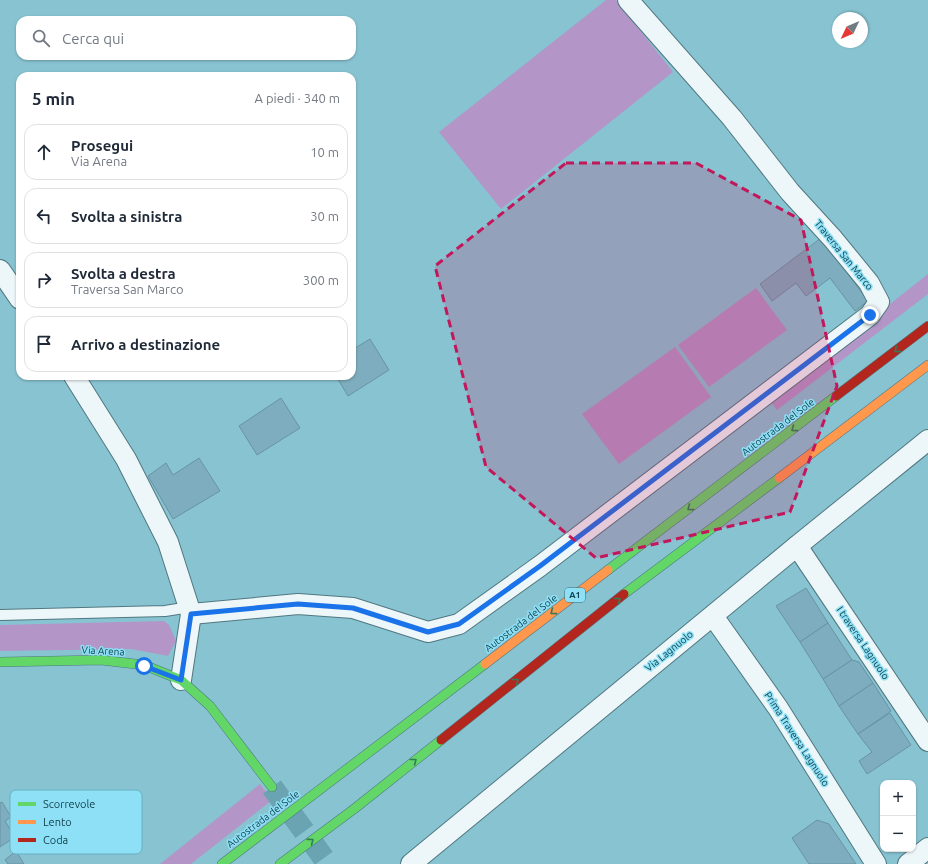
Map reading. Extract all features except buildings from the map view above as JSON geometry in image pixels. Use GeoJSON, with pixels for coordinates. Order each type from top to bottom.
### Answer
{"type":"FeatureCollection","features":[{"type":"Feature","properties":{"kind":"main road","name":"Autostrada del Sole"},"geometry":{"type":"LineString","coordinates":[[222,864],[928,326]]}},
{"type":"Feature","properties":{"kind":"main road"},"geometry":{"type":"LineString","coordinates":[[280,864],[354,809],[622,596],[928,365]]}},
{"type":"Feature","properties":{"kind":"main road","name":"Via Arena"},"geometry":{"type":"LineString","coordinates":[[0,662],[101,660],[144,666],[181,680],[210,706],[272,786]]}},
{"type":"Feature","properties":{"kind":"street","name":"Traversa San Marco"},"geometry":{"type":"LineString","coordinates":[[190,610],[298,604],[353,608],[428,632],[459,624],[540,566],[870,315],[879,302],[869,283],[834,239],[790,192],[732,118],[628,0]]}},
{"type":"Feature","properties":{"kind":"street"},"geometry":{"type":"LineString","coordinates":[[0,270],[16,293]]}},
{"type":"Feature","properties":{"kind":"street"},"geometry":{"type":"LineString","coordinates":[[77,380],[126,459],[168,542],[190,610],[181,680]]}},
{"type":"Feature","properties":{"kind":"street","name":"Via Lagnuolo"},"geometry":{"type":"LineString","coordinates":[[411,864],[928,440]]}},
{"type":"Feature","properties":{"kind":"street","name":"I traversa Lagnuolo"},"geometry":{"type":"LineString","coordinates":[[797,546],[928,741]]}},
{"type":"Feature","properties":{"kind":"street","name":"Prima Traversa Lagnuolo"},"geometry":{"type":"LineString","coordinates":[[713,616],[778,708],[876,864]]}},
{"type":"Feature","properties":{"kind":"street"},"geometry":{"type":"LineString","coordinates":[[908,864],[928,848]]}},
{"type":"Feature","properties":{"kind":"lane"},"geometry":{"type":"LineString","coordinates":[[0,615],[190,610]]}},
{"type":"Feature","properties":{"kind":"highlighted area"},"geometry":{"type":"Polygon","coordinates":[[[566,163],[696,163],[801,220],[837,386],[790,512],[596,558],[486,467],[435,266],[566,163]]]}},
{"type":"Feature","properties":{"kind":"shaded area"},"geometry":{"type":"Polygon","coordinates":[[[606,0],[616,0],[673,72],[501,209],[439,132],[606,0]]]}},
{"type":"Feature","properties":{"kind":"shaded area"},"geometry":{"type":"Polygon","coordinates":[[[928,274],[928,294],[777,410],[767,397],[882,295],[890,304],[928,274]]]}},
{"type":"Feature","properties":{"kind":"shaded area"},"geometry":{"type":"Polygon","coordinates":[[[756,288],[787,330],[709,387],[678,345],[756,288]]]}},
{"type":"Feature","properties":{"kind":"shaded area"},"geometry":{"type":"Polygon","coordinates":[[[675,347],[711,397],[619,464],[582,414],[675,347]]]}},
{"type":"Feature","properties":{"kind":"shaded area"},"geometry":{"type":"Polygon","coordinates":[[[164,621],[169,625],[176,641],[168,656],[131,649],[0,651],[0,625],[164,621]]]}},
{"type":"Feature","properties":{"kind":"shaded area"},"geometry":{"type":"Polygon","coordinates":[[[260,784],[272,800],[191,864],[160,864],[260,784]]]}},
{"type":"Feature","properties":{"kind":"tunnel"},"geometry":{"type":"LineString","coordinates":[[272,787],[328,864]]}},
{"type":"Feature","properties":{"kind":"traffic: fast"},"geometry":{"type":"LineString","coordinates":[[608,570],[836,396]]}},
{"type":"Feature","properties":{"kind":"traffic: fast"},"geometry":{"type":"LineString","coordinates":[[624,594],[779,478]]}},
{"type":"Feature","properties":{"kind":"traffic: fast"},"geometry":{"type":"LineString","coordinates":[[0,662],[101,660],[144,665],[181,680],[210,706],[272,787]]}},
{"type":"Feature","properties":{"kind":"traffic: fast"},"geometry":{"type":"LineString","coordinates":[[222,864],[485,664]]}},
{"type":"Feature","properties":{"kind":"traffic: fast"},"geometry":{"type":"LineString","coordinates":[[280,864],[354,809],[441,740]]}},
{"type":"Feature","properties":{"kind":"traffic: slow"},"geometry":{"type":"LineString","coordinates":[[779,478],[928,365]]}},
{"type":"Feature","properties":{"kind":"traffic: slow"},"geometry":{"type":"LineString","coordinates":[[485,664],[608,570]]}},
{"type":"Feature","properties":{"kind":"traffic: jam"},"geometry":{"type":"LineString","coordinates":[[836,396],[928,326]]}},
{"type":"Feature","properties":{"kind":"traffic: jam"},"geometry":{"type":"LineString","coordinates":[[441,740],[624,594]]}},
{"type":"Feature","properties":{"kind":"route"},"geometry":{"type":"LineString","coordinates":[[144,666],[181,680],[191,614],[298,604],[353,608],[428,632],[459,624],[540,566],[870,315]]}}]}
